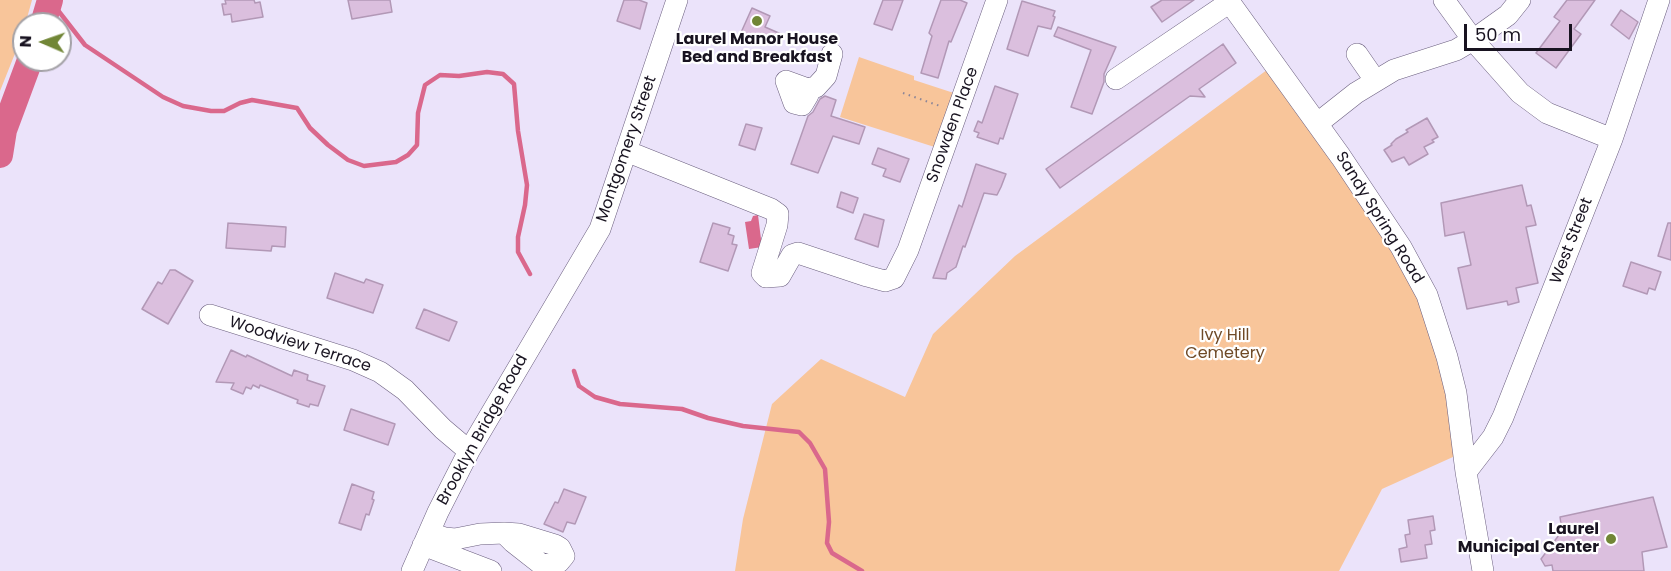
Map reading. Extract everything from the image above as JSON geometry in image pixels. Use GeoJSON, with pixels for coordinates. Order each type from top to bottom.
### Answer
{"type":"FeatureCollection","features":[{"type":"Feature","properties":{"kind":"street","name":"Montgomery Street"},"geometry":{"type":"LineString","coordinates":[[563,293],[600,229],[677,0]]}},
{"type":"Feature","properties":{"kind":"street","name":"Snowden Place"},"geometry":{"type":"LineString","coordinates":[[626,151],[771,209],[778,214],[777,225],[762,273],[766,278],[780,276],[792,255],[798,253],[885,281],[894,278],[908,250],[997,0]]}},
{"type":"Feature","properties":{"kind":"street"},"geometry":{"type":"LineString","coordinates":[[1444,0],[1473,40],[1507,79],[1535,105],[1558,119],[1611,139]]}},
{"type":"Feature","properties":{"kind":"street"},"geometry":{"type":"LineString","coordinates":[[1318,123],[1374,80],[1394,70],[1456,50],[1473,40],[1509,15],[1520,0]]}},
{"type":"Feature","properties":{"kind":"street","name":"West Street"},"geometry":{"type":"LineString","coordinates":[[1466,472],[1487,445],[1503,417],[1611,139],[1659,0]]}},
{"type":"Feature","properties":{"kind":"street"},"geometry":{"type":"LineString","coordinates":[[1116,79],[1235,3]]}},
{"type":"Feature","properties":{"kind":"street","name":"Sandy Spring Road"},"geometry":{"type":"LineString","coordinates":[[1235,3],[1401,247],[1427,296],[1448,357],[1456,393],[1466,472],[1483,571]]}},
{"type":"Feature","properties":{"kind":"street"},"geometry":{"type":"LineString","coordinates":[[808,89],[816,87],[826,76],[832,54]]}},
{"type":"Feature","properties":{"kind":"street"},"geometry":{"type":"LineString","coordinates":[[1357,54],[1374,80]]}},
{"type":"Feature","properties":{"kind":"street","name":"Brooklyn Bridge Road"},"geometry":{"type":"LineString","coordinates":[[412,571],[469,451],[563,293]]}},
{"type":"Feature","properties":{"kind":"street","name":"Woodview Terrace"},"geometry":{"type":"LineString","coordinates":[[210,315],[353,360],[380,372],[405,390],[443,429],[469,451]]}},
{"type":"Feature","properties":{"kind":"street"},"geometry":{"type":"LineString","coordinates":[[426,539],[455,539],[480,534],[504,533],[519,534],[555,545],[560,548],[564,556],[553,565],[533,565],[504,533]]}},
{"type":"Feature","properties":{"kind":"street"},"geometry":{"type":"LineString","coordinates":[[426,539],[491,571]]}},
{"type":"Feature","properties":{"kind":"path"},"geometry":{"type":"LineString","coordinates":[[903,93],[958,112]]}},
{"type":"Feature","properties":{"kind":"green space"},"geometry":{"type":"Polygon","coordinates":[[[0,0],[32,0],[29,12],[12,12],[12,61],[0,91],[0,0]]]}},
{"type":"Feature","properties":{"kind":"green space"},"geometry":{"type":"Polygon","coordinates":[[[859,57],[914,76],[914,80],[963,96],[944,150],[840,117],[859,57]]]}},
{"type":"Feature","properties":{"kind":"green space","name":"Ivy Hill Cemetery"},"geometry":{"type":"Polygon","coordinates":[[[1275,64],[1341,157],[1441,337],[1464,452],[1382,489],[1339,571],[735,571],[743,519],[772,404],[821,359],[905,397],[933,334],[1015,256],[1275,64]]]}},
{"type":"Feature","properties":{"kind":"shaded area"},"geometry":{"type":"Polygon","coordinates":[[[758,215],[762,247],[749,249],[745,222],[751,221],[753,216],[758,215]]]}},
{"type":"Feature","properties":{"kind":"building"},"geometry":{"type":"Polygon","coordinates":[[[225,0],[260,2],[263,17],[232,22],[231,14],[224,15],[222,4],[226,4],[225,0]]]}},
{"type":"Feature","properties":{"kind":"building"},"geometry":{"type":"Polygon","coordinates":[[[348,0],[390,0],[392,12],[352,19],[348,0]]]}},
{"type":"Feature","properties":{"kind":"building"},"geometry":{"type":"Polygon","coordinates":[[[624,0],[639,0],[647,3],[640,29],[617,21],[624,0]]]}},
{"type":"Feature","properties":{"kind":"building"},"geometry":{"type":"Polygon","coordinates":[[[883,0],[903,0],[892,30],[874,24],[883,0]]]}},
{"type":"Feature","properties":{"kind":"building"},"geometry":{"type":"Polygon","coordinates":[[[941,0],[960,0],[967,3],[951,42],[949,41],[938,78],[921,73],[932,36],[929,33],[941,0]]]}},
{"type":"Feature","properties":{"kind":"building"},"geometry":{"type":"Polygon","coordinates":[[[1162,0],[1194,0],[1162,22],[1151,7],[1162,0]]]}},
{"type":"Feature","properties":{"kind":"building"},"geometry":{"type":"Polygon","coordinates":[[[1567,0],[1595,0],[1574,29],[1581,34],[1556,68],[1536,53],[1560,21],[1554,17],[1567,0]]]}},
{"type":"Feature","properties":{"kind":"building"},"geometry":{"type":"Polygon","coordinates":[[[1022,1],[1055,11],[1051,29],[1038,26],[1028,56],[1007,49],[1022,1]]]}},
{"type":"Feature","properties":{"kind":"building","name":"Laurel Manor House Bed and Breakfast"},"geometry":{"type":"Polygon","coordinates":[[[752,8],[770,16],[765,27],[781,34],[777,44],[755,35],[752,43],[739,37],[752,8]]]}},
{"type":"Feature","properties":{"kind":"building"},"geometry":{"type":"Polygon","coordinates":[[[1621,10],[1638,22],[1629,39],[1611,25],[1621,10]]]}},
{"type":"Feature","properties":{"kind":"building"},"geometry":{"type":"Polygon","coordinates":[[[1058,27],[1116,47],[1104,74],[1104,82],[1092,114],[1071,107],[1091,50],[1054,36],[1058,27]]]}},
{"type":"Feature","properties":{"kind":"building"},"geometry":{"type":"Polygon","coordinates":[[[1223,44],[1236,63],[1199,89],[1205,97],[1190,96],[1060,188],[1046,169],[1223,44]]]}},
{"type":"Feature","properties":{"kind":"building"},"geometry":{"type":"Polygon","coordinates":[[[995,86],[1018,94],[1003,139],[1000,138],[998,144],[977,137],[979,133],[974,131],[978,121],[982,123],[995,86]]]}},
{"type":"Feature","properties":{"kind":"building"},"geometry":{"type":"Polygon","coordinates":[[[825,96],[836,100],[831,116],[865,127],[859,144],[833,136],[818,173],[791,164],[808,116],[820,99],[825,96]]]}},
{"type":"Feature","properties":{"kind":"building"},"geometry":{"type":"Polygon","coordinates":[[[1427,118],[1438,137],[1424,147],[1428,154],[1409,165],[1404,157],[1392,162],[1384,150],[1408,132],[1406,130],[1427,118]]]}},
{"type":"Feature","properties":{"kind":"building"},"geometry":{"type":"Polygon","coordinates":[[[746,124],[762,128],[755,150],[739,145],[746,124]]]}},
{"type":"Feature","properties":{"kind":"building"},"geometry":{"type":"Polygon","coordinates":[[[878,148],[909,159],[900,182],[883,176],[886,169],[872,164],[878,148]]]}},
{"type":"Feature","properties":{"kind":"building"},"geometry":{"type":"Polygon","coordinates":[[[976,164],[1006,174],[997,195],[984,193],[956,267],[947,273],[946,279],[933,278],[959,205],[962,207],[976,164]]]}},
{"type":"Feature","properties":{"kind":"building"},"geometry":{"type":"Polygon","coordinates":[[[1522,185],[1527,206],[1531,205],[1536,225],[1526,227],[1538,283],[1516,288],[1519,302],[1508,305],[1507,301],[1467,309],[1458,268],[1471,265],[1464,232],[1445,236],[1441,203],[1522,185]]]}},
{"type":"Feature","properties":{"kind":"building"},"geometry":{"type":"Polygon","coordinates":[[[841,192],[858,198],[853,213],[837,207],[841,192]]]}},
{"type":"Feature","properties":{"kind":"building"},"geometry":{"type":"Polygon","coordinates":[[[864,214],[884,220],[878,247],[855,239],[864,214]]]}},
{"type":"Feature","properties":{"kind":"building"},"geometry":{"type":"Polygon","coordinates":[[[228,223],[286,227],[285,247],[272,246],[271,251],[226,248],[228,223]]]}},
{"type":"Feature","properties":{"kind":"building"},"geometry":{"type":"Polygon","coordinates":[[[713,223],[730,228],[728,234],[734,236],[732,244],[737,245],[728,271],[700,262],[713,223]]]}},
{"type":"Feature","properties":{"kind":"building"},"geometry":{"type":"Polygon","coordinates":[[[1668,223],[1671,223],[1671,260],[1658,256],[1668,223]]]}},
{"type":"Feature","properties":{"kind":"building"},"geometry":{"type":"Polygon","coordinates":[[[1631,262],[1661,272],[1655,290],[1649,288],[1647,294],[1623,286],[1631,262]]]}},
{"type":"Feature","properties":{"kind":"building"},"geometry":{"type":"Polygon","coordinates":[[[170,270],[175,270],[193,281],[168,324],[142,309],[158,282],[162,284],[170,270]]]}},
{"type":"Feature","properties":{"kind":"building"},"geometry":{"type":"Polygon","coordinates":[[[335,273],[364,283],[366,279],[383,285],[373,313],[327,298],[335,273]]]}},
{"type":"Feature","properties":{"kind":"building"},"geometry":{"type":"Polygon","coordinates":[[[424,309],[457,322],[449,341],[416,328],[424,309]]]}},
{"type":"Feature","properties":{"kind":"building"},"geometry":{"type":"Polygon","coordinates":[[[231,350],[292,376],[294,370],[308,375],[307,380],[325,386],[318,406],[310,404],[309,407],[297,403],[298,400],[260,385],[259,388],[253,385],[251,389],[246,387],[243,394],[231,389],[234,383],[216,382],[231,350]]]}},
{"type":"Feature","properties":{"kind":"building"},"geometry":{"type":"Polygon","coordinates":[[[351,409],[395,424],[388,445],[344,430],[351,409]]]}},
{"type":"Feature","properties":{"kind":"building"},"geometry":{"type":"Polygon","coordinates":[[[352,484],[374,492],[369,515],[366,514],[361,530],[339,523],[352,484]]]}},
{"type":"Feature","properties":{"kind":"building"},"geometry":{"type":"Polygon","coordinates":[[[564,489],[586,497],[575,524],[567,522],[563,532],[544,524],[564,489]]]}},
{"type":"Feature","properties":{"kind":"building","name":"Laurel Municipal Center"},"geometry":{"type":"Polygon","coordinates":[[[1653,497],[1667,547],[1642,552],[1644,571],[1553,571],[1552,565],[1545,566],[1541,559],[1562,531],[1560,517],[1653,497]]]}},
{"type":"Feature","properties":{"kind":"building"},"geometry":{"type":"Polygon","coordinates":[[[1433,516],[1435,530],[1430,531],[1432,544],[1425,545],[1427,558],[1401,562],[1399,549],[1407,547],[1405,535],[1410,534],[1408,520],[1433,516]]]}},
{"type":"Feature","properties":{"kind":"waterway"},"geometry":{"type":"LineString","coordinates":[[50,0],[85,45],[163,97],[183,106],[211,111],[224,111],[252,100],[297,108],[310,128],[328,145],[348,160],[364,166],[396,162],[408,155],[417,145],[418,113],[425,85],[440,75],[459,76],[487,72],[503,74],[514,84],[518,131],[527,185],[518,237],[518,252],[530,274]]}},
{"type":"Feature","properties":{"kind":"waterway"},"geometry":{"type":"LineString","coordinates":[[46,12],[50,0]]}},
{"type":"Feature","properties":{"kind":"waterway"},"geometry":{"type":"LineString","coordinates":[[0,155],[4,130],[26,72]]}},
{"type":"Feature","properties":{"kind":"waterway"},"geometry":{"type":"LineString","coordinates":[[574,371],[579,386],[595,397],[620,404],[682,409],[743,426],[799,432],[810,443],[825,469],[829,522],[827,543],[832,553],[862,571]]}},
{"type":"Feature","properties":{"kind":"place","name":"Laurel Manor House Bed and Breakfast"},"geometry":{"type":"Point","coordinates":[757,21]}},
{"type":"Feature","properties":{"kind":"place","name":"Laurel Municipal Center"},"geometry":{"type":"Point","coordinates":[1611,539]}}]}
